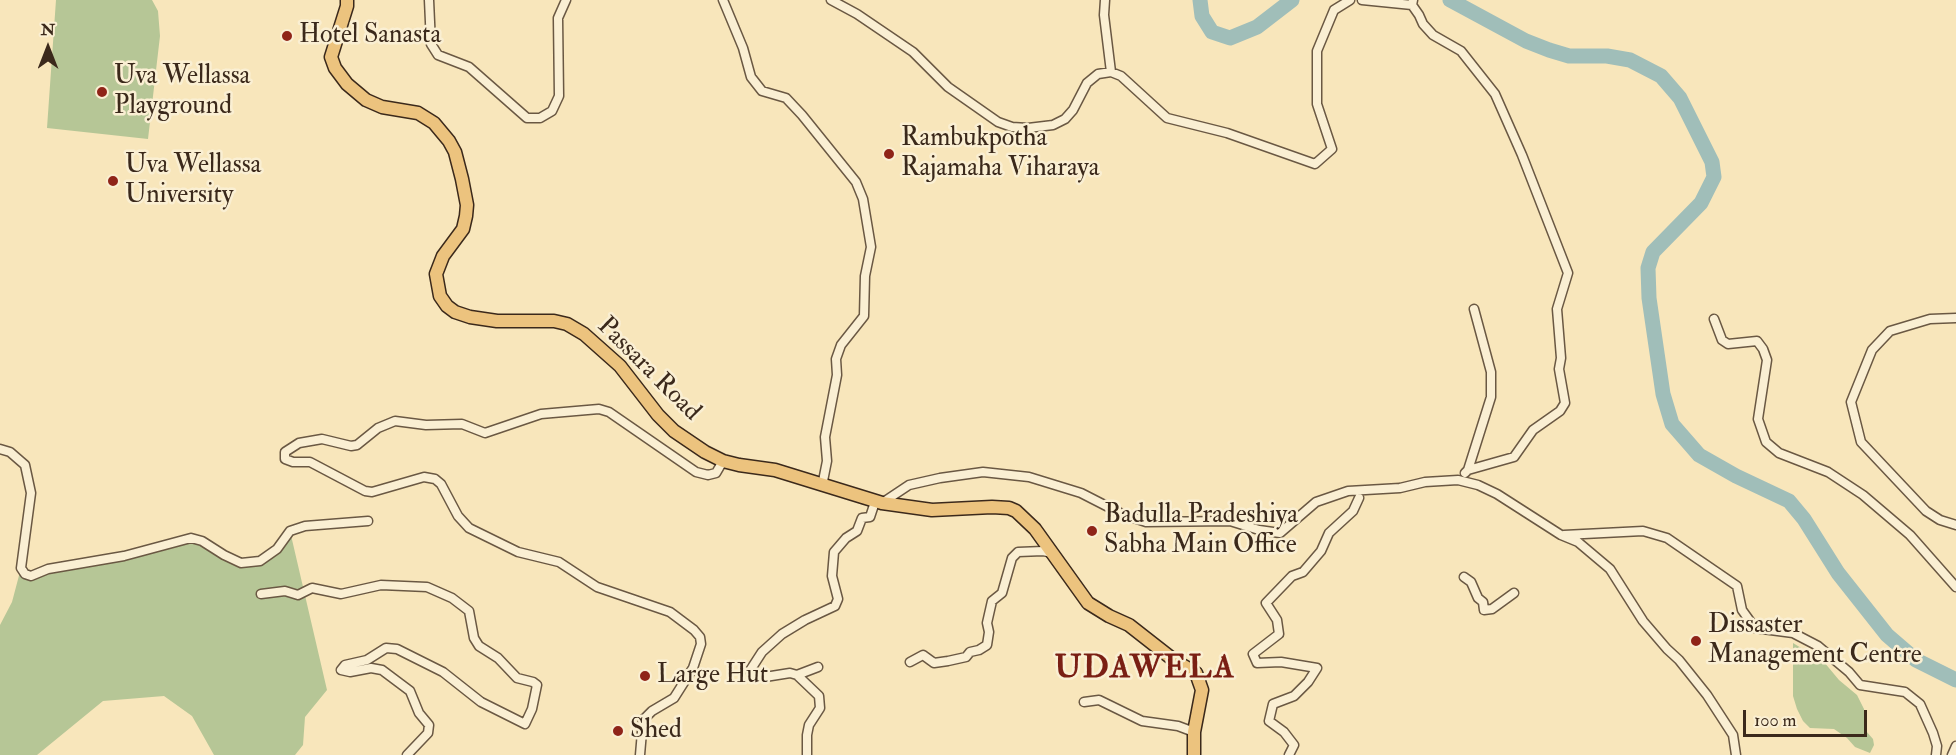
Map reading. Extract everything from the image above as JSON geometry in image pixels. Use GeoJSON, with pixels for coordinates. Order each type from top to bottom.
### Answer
{"type":"FeatureCollection","features":[{"type":"Feature","properties":{"kind":"highway","name":"Passara Road"},"geometry":{"type":"LineString","coordinates":[[346,0],[331,57],[335,68],[347,84],[366,100],[382,107],[418,113],[434,123],[450,141],[455,152],[467,205],[463,229],[443,256],[436,274],[440,296],[447,306],[455,312],[470,317],[497,321],[554,321],[567,324],[584,334],[620,366],[658,415],[674,431],[723,461],[775,470],[879,502],[932,510],[1009,508],[1024,517],[1088,603],[1129,625],[1175,661],[1196,673],[1202,690],[1194,732],[1194,755]]}},
{"type":"Feature","properties":{"kind":"street"},"geometry":{"type":"LineString","coordinates":[[429,0],[431,44],[438,55],[469,67],[527,117],[540,117],[552,111],[559,96],[558,18],[566,0]]}},
{"type":"Feature","properties":{"kind":"street"},"geometry":{"type":"LineString","coordinates":[[723,0],[743,48],[751,77],[762,91],[786,98],[802,115],[856,182],[863,199],[871,247],[865,276],[864,316],[841,345],[836,359],[837,375],[825,437],[827,461],[822,486]]}},
{"type":"Feature","properties":{"kind":"street"},"geometry":{"type":"LineString","coordinates":[[831,0],[857,14],[913,52],[948,87],[998,122],[1028,128],[1053,125],[1065,119],[1073,110],[1087,83],[1098,74],[1111,72],[1121,76],[1167,118],[1227,133],[1315,164],[1332,149],[1317,104],[1317,51],[1334,10],[1350,0]]}},
{"type":"Feature","properties":{"kind":"street"},"geometry":{"type":"LineString","coordinates":[[1105,0],[1104,15],[1111,72]]}},
{"type":"Feature","properties":{"kind":"street"},"geometry":{"type":"LineString","coordinates":[[1362,0],[1412,3],[1423,24],[1433,35],[1461,51],[1495,94],[1568,273],[1557,309],[1561,358],[1559,369],[1564,403],[1560,411],[1533,430],[1515,458],[1467,470]]}},
{"type":"Feature","properties":{"kind":"street"},"geometry":{"type":"LineString","coordinates":[[1458,480],[1467,470],[1491,397],[1491,372],[1474,309]]}},
{"type":"Feature","properties":{"kind":"street"},"geometry":{"type":"LineString","coordinates":[[1956,318],[1930,319],[1890,330],[1872,350],[1851,402],[1861,442],[1926,511],[1940,520],[1956,525]]}},
{"type":"Feature","properties":{"kind":"street"},"geometry":{"type":"LineString","coordinates":[[1714,319],[1722,340],[1728,344],[1757,341],[1763,349],[1767,360],[1758,419],[1766,442],[1779,453],[1828,472],[1863,495],[1910,536],[1956,587]]}},
{"type":"Feature","properties":{"kind":"street"},"geometry":{"type":"LineString","coordinates":[[640,755],[643,720],[652,711],[674,698],[693,668],[701,644],[700,637],[694,630],[670,612],[597,587],[559,562],[518,552],[469,528],[458,516],[441,484],[435,479],[423,477],[372,492],[365,491],[310,462],[293,462],[285,459],[285,452],[299,443],[322,440],[351,446],[357,445],[378,428],[394,421],[426,425],[462,424],[485,433],[541,414],[599,410],[609,412],[696,472],[708,475],[716,473],[723,461]]}},
{"type":"Feature","properties":{"kind":"street"},"geometry":{"type":"LineString","coordinates":[[0,449],[10,453],[25,465],[30,493],[21,568],[25,574],[31,576],[48,569],[124,556],[191,538],[202,541],[241,563],[260,561],[277,549],[290,531],[305,526],[368,521]]}},
{"type":"Feature","properties":{"kind":"street"},"geometry":{"type":"LineString","coordinates":[[807,755],[807,735],[820,708],[819,696],[797,675],[790,673],[765,677],[751,673],[751,669],[762,652],[782,634],[805,620],[836,606],[838,599],[832,576],[834,552],[846,538],[857,531],[862,518],[870,517],[879,502],[909,485],[983,472],[1029,477],[1081,493],[1122,514],[1146,522],[1230,521],[1259,530],[1280,533],[1316,502],[1348,490],[1400,488],[1425,482],[1458,480],[1497,494],[1561,535],[1578,542],[1610,569],[1643,621],[1707,695],[1733,735],[1736,755]]}},
{"type":"Feature","properties":{"kind":"street"},"geometry":{"type":"LineString","coordinates":[[1289,755],[1294,745],[1284,732],[1269,721],[1273,704],[1294,696],[1308,682],[1317,668],[1281,662],[1257,663],[1253,654],[1279,634],[1277,620],[1266,603],[1292,576],[1303,572],[1321,551],[1329,533],[1353,511],[1359,498]]}},
{"type":"Feature","properties":{"kind":"street"},"geometry":{"type":"LineString","coordinates":[[1561,535],[1643,531],[1667,538],[1737,586],[1742,610],[1755,628],[1793,633],[1818,646],[1849,672],[1860,685],[1905,692],[1920,704],[1934,733],[1937,746],[1936,755]]}},
{"type":"Feature","properties":{"kind":"street"},"geometry":{"type":"LineString","coordinates":[[910,662],[923,655],[934,663],[948,661],[966,657],[970,652],[987,645],[989,632],[987,623],[992,601],[1002,593],[1012,558],[1018,552],[1043,551],[1052,554]]}},
{"type":"Feature","properties":{"kind":"street"},"geometry":{"type":"LineString","coordinates":[[1464,577],[1471,582],[1478,598],[1483,602],[1484,610],[1492,609],[1514,593]]}},
{"type":"Feature","properties":{"kind":"street"},"geometry":{"type":"LineString","coordinates":[[261,594],[285,591],[298,595],[312,588],[341,594],[381,585],[427,587],[452,598],[469,611],[474,638],[479,646],[498,658],[517,678],[533,681],[537,685],[532,710],[525,724],[481,702],[443,672],[397,649],[386,648],[367,660],[345,665],[341,670],[350,672],[371,668],[382,670],[410,692],[419,713],[429,726],[428,733],[407,755]]}},
{"type":"Feature","properties":{"kind":"street"},"geometry":{"type":"LineString","coordinates":[[797,675],[818,667]]}},
{"type":"Feature","properties":{"kind":"street"},"geometry":{"type":"LineString","coordinates":[[1084,702],[1099,700],[1142,721],[1178,726],[1194,732]]}},
{"type":"Feature","properties":{"kind":"street"},"geometry":{"type":"LineString","coordinates":[[1952,755],[1956,746]]}},
{"type":"Feature","properties":{"kind":"green space","name":"Uva Wellassa Playground"},"geometry":{"type":"Polygon","coordinates":[[[56,0],[152,0],[158,11],[160,36],[148,139],[47,128],[56,0]]]}},
{"type":"Feature","properties":{"kind":"green space"},"geometry":{"type":"Polygon","coordinates":[[[290,531],[327,690],[305,717],[303,745],[295,755],[214,755],[192,716],[164,696],[103,701],[37,755],[0,755],[0,625],[12,602],[21,568],[25,574],[191,538],[240,563],[260,561],[290,531]]]}},
{"type":"Feature","properties":{"kind":"green space"},"geometry":{"type":"Polygon","coordinates":[[[1793,643],[1824,662],[1839,680],[1857,695],[1864,709],[1866,731],[1873,739],[1874,745],[1870,753],[1855,747],[1834,729],[1810,728],[1803,721],[1793,696],[1793,643]]]}},
{"type":"Feature","properties":{"kind":"waterway"},"geometry":{"type":"LineString","coordinates":[[1200,0],[1202,16],[1212,32],[1230,38],[1257,27],[1292,0]]}},
{"type":"Feature","properties":{"kind":"waterway"},"geometry":{"type":"LineString","coordinates":[[1450,0],[1526,41],[1549,50],[1569,56],[1607,56],[1630,60],[1661,76],[1680,98],[1712,162],[1714,177],[1701,203],[1653,252],[1648,268],[1649,298],[1663,394],[1672,424],[1699,455],[1736,476],[1789,501],[1804,519],[1838,573],[1887,635],[1916,660],[1956,680]]}},
{"type":"Feature","properties":{"kind":"place","name":"Hotel Sanasta"},"geometry":{"type":"Point","coordinates":[287,36]}},
{"type":"Feature","properties":{"kind":"place","name":"Uva Wellassa Playground"},"geometry":{"type":"Point","coordinates":[102,92]}},
{"type":"Feature","properties":{"kind":"place","name":"Rambukpotha Rajamaha Viharaya"},"geometry":{"type":"Point","coordinates":[889,154]}},
{"type":"Feature","properties":{"kind":"place","name":"Uva Wellassa University"},"geometry":{"type":"Point","coordinates":[113,181]}},
{"type":"Feature","properties":{"kind":"place","name":"Badulla Pradeshiya Sabha Main Office"},"geometry":{"type":"Point","coordinates":[1092,531]}},
{"type":"Feature","properties":{"kind":"place","name":"Dissaster Management Centre"},"geometry":{"type":"Point","coordinates":[1696,641]}},
{"type":"Feature","properties":{"kind":"place","name":"Large Hut"},"geometry":{"type":"Point","coordinates":[645,676]}},
{"type":"Feature","properties":{"kind":"place","name":"Shed"},"geometry":{"type":"Point","coordinates":[618,731]}},
{"type":"Feature","properties":{"kind":"district","name":"UDAWELA"},"geometry":{"type":"Point","coordinates":[1145,670]}}]}
